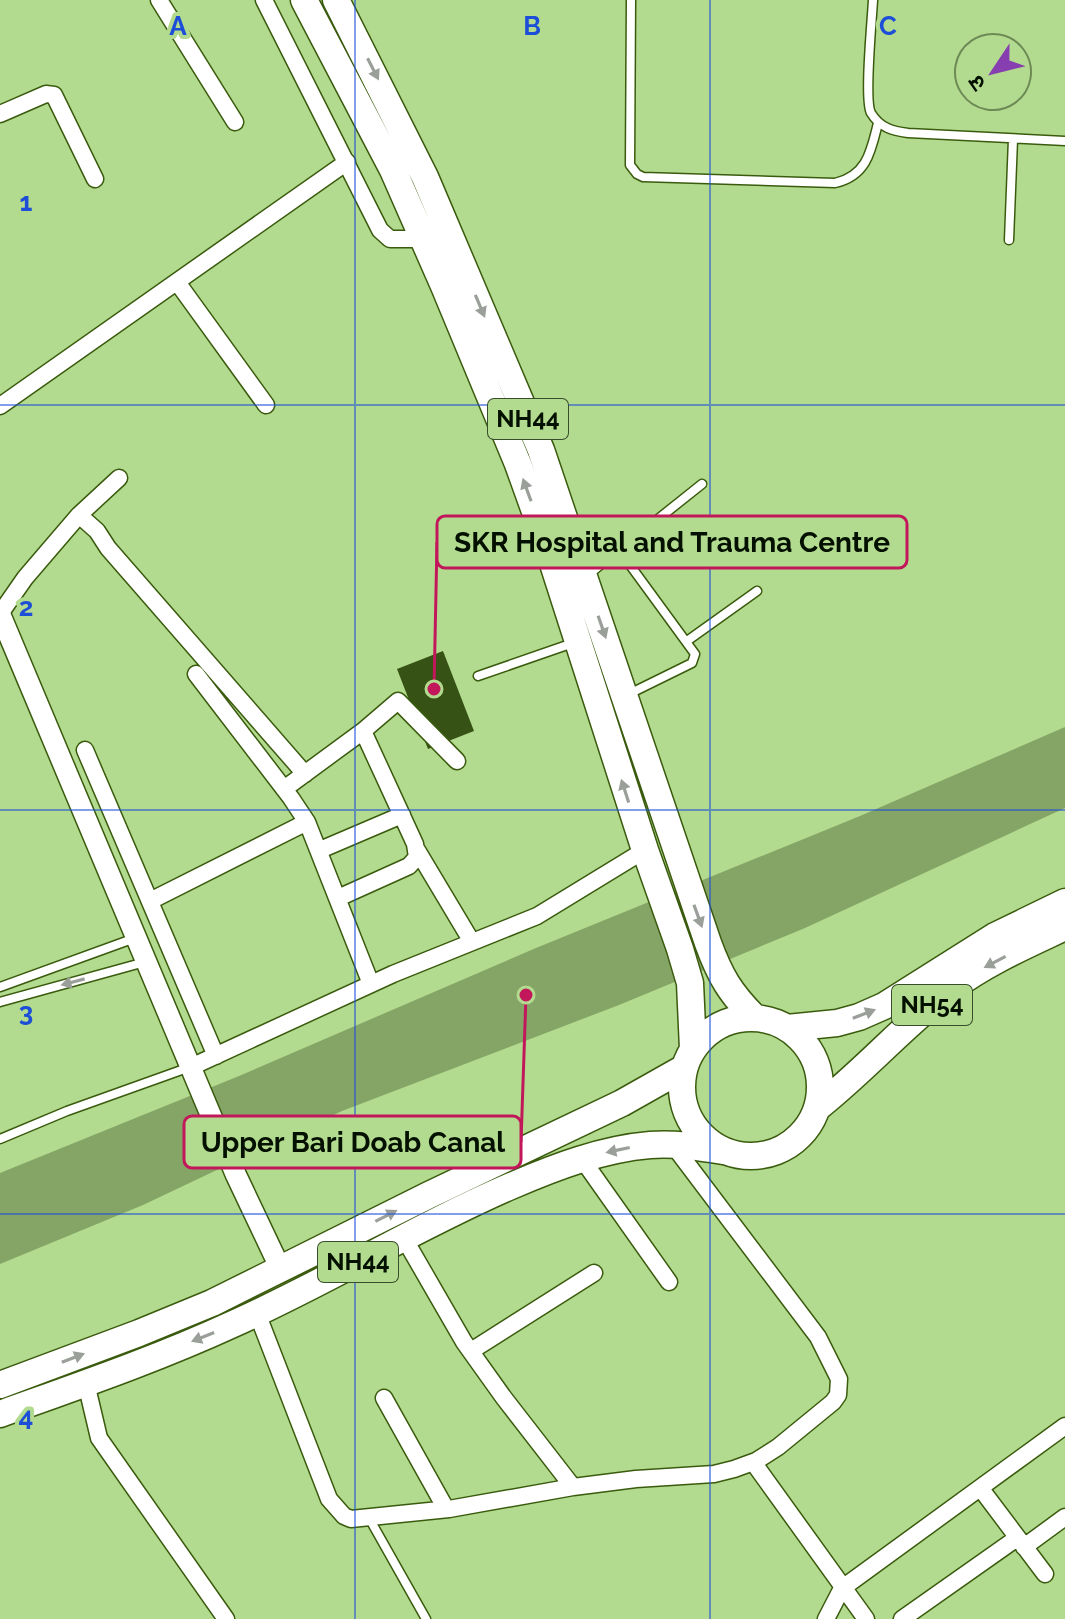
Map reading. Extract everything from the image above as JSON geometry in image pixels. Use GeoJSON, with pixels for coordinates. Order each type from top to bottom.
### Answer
{"type":"FeatureCollection","features":[{"type":"Feature","properties":{"kind":"highway","name":"NH44"},"geometry":{"type":"LineString","coordinates":[[304,0],[393,170],[513,451],[547,545],[576,642],[690,983],[688,1059],[683,1101],[688,1117],[709,1142],[723,1151]]}},
{"type":"Feature","properties":{"kind":"highway","name":"NH44"},"geometry":{"type":"LineString","coordinates":[[336,0],[394,111],[453,240],[541,450],[720,975],[733,996],[755,1018]]}},
{"type":"Feature","properties":{"kind":"highway","name":"NH54"},"geometry":{"type":"LineString","coordinates":[[787,1028],[837,1023],[884,1006],[995,936],[1065,902]]}},
{"type":"Feature","properties":{"kind":"highway","name":"NH54"},"geometry":{"type":"LineString","coordinates":[[817,1108],[849,1083],[952,988],[1065,927]]}},
{"type":"Feature","properties":{"kind":"highway","name":"NH44"},"geometry":{"type":"LineString","coordinates":[[0,1385],[139,1333],[281,1270],[622,1103],[688,1059],[705,1035],[720,1025],[737,1019],[755,1018]]}},
{"type":"Feature","properties":{"kind":"highway"},"geometry":{"type":"LineString","coordinates":[[755,1018],[787,1028],[799,1038],[816,1063],[820,1093],[817,1108]]}},
{"type":"Feature","properties":{"kind":"highway","name":"NH44"},"geometry":{"type":"LineString","coordinates":[[0,1414],[86,1383],[257,1313],[466,1205],[544,1172],[627,1148],[673,1145],[761,1156],[780,1151],[796,1140],[809,1126],[817,1108]]}},
{"type":"Feature","properties":{"kind":"street"},"geometry":{"type":"LineString","coordinates":[[159,0],[235,122]]}},
{"type":"Feature","properties":{"kind":"street"},"geometry":{"type":"LineString","coordinates":[[264,0],[385,237],[424,239]]}},
{"type":"Feature","properties":{"kind":"street"},"geometry":{"type":"LineString","coordinates":[[0,114],[46,94],[54,95],[95,179]]}},
{"type":"Feature","properties":{"kind":"street"},"geometry":{"type":"LineString","coordinates":[[0,406],[347,162]]}},
{"type":"Feature","properties":{"kind":"street"},"geometry":{"type":"LineString","coordinates":[[177,282],[266,405]]}},
{"type":"Feature","properties":{"kind":"street"},"geometry":{"type":"LineString","coordinates":[[119,478],[79,515],[25,578],[0,614],[236,1175],[281,1270]]}},
{"type":"Feature","properties":{"kind":"street"},"geometry":{"type":"LineString","coordinates":[[79,515],[97,531],[108,548],[305,774]]}},
{"type":"Feature","properties":{"kind":"street"},"geometry":{"type":"LineString","coordinates":[[196,674],[307,822],[371,984]]}},
{"type":"Feature","properties":{"kind":"street"},"geometry":{"type":"LineString","coordinates":[[284,789],[398,701],[457,761]]}},
{"type":"Feature","properties":{"kind":"street"},"geometry":{"type":"LineString","coordinates":[[363,731],[417,850],[472,942]]}},
{"type":"Feature","properties":{"kind":"street"},"geometry":{"type":"LineString","coordinates":[[85,750],[216,1056]]}},
{"type":"Feature","properties":{"kind":"street"},"geometry":{"type":"LineString","coordinates":[[320,850],[402,815]]}},
{"type":"Feature","properties":{"kind":"street"},"geometry":{"type":"LineString","coordinates":[[150,901],[307,822]]}},
{"type":"Feature","properties":{"kind":"street"},"geometry":{"type":"LineString","coordinates":[[338,898],[409,866],[417,857],[417,850]]}},
{"type":"Feature","properties":{"kind":"street"},"geometry":{"type":"LineString","coordinates":[[195,1076],[216,1056],[371,984],[554,907],[647,857]]}},
{"type":"Feature","properties":{"kind":"street"},"geometry":{"type":"LineString","coordinates":[[257,1313],[329,1499],[344,1516],[351,1519],[446,1509],[636,1479],[714,1474],[753,1462],[800,1431],[833,1402],[838,1395],[839,1379],[818,1337],[673,1145]]}},
{"type":"Feature","properties":{"kind":"street"},"geometry":{"type":"LineString","coordinates":[[582,1159],[669,1282]]}},
{"type":"Feature","properties":{"kind":"street"},"geometry":{"type":"LineString","coordinates":[[404,1238],[471,1351],[573,1487]]}},
{"type":"Feature","properties":{"kind":"street"},"geometry":{"type":"LineString","coordinates":[[471,1351],[594,1273]]}},
{"type":"Feature","properties":{"kind":"street"},"geometry":{"type":"LineString","coordinates":[[86,1383],[99,1438],[218,1616]]}},
{"type":"Feature","properties":{"kind":"street"},"geometry":{"type":"LineString","coordinates":[[384,1398],[446,1509]]}},
{"type":"Feature","properties":{"kind":"street"},"geometry":{"type":"LineString","coordinates":[[826,1619],[844,1588],[1065,1426]]}},
{"type":"Feature","properties":{"kind":"street"},"geometry":{"type":"LineString","coordinates":[[753,1462],[866,1619]]}},
{"type":"Feature","properties":{"kind":"street"},"geometry":{"type":"LineString","coordinates":[[981,1489],[1045,1574]]}},
{"type":"Feature","properties":{"kind":"street"},"geometry":{"type":"LineString","coordinates":[[902,1619],[1020,1542],[1065,1517]]}},
{"type":"Feature","properties":{"kind":"lane"},"geometry":{"type":"LineString","coordinates":[[631,0],[630,165],[643,177],[846,180],[867,162],[878,123]]}},
{"type":"Feature","properties":{"kind":"lane"},"geometry":{"type":"LineString","coordinates":[[873,0],[869,107],[878,123],[892,131],[908,133],[1065,141]]}},
{"type":"Feature","properties":{"kind":"lane"},"geometry":{"type":"LineString","coordinates":[[1009,240],[1013,139]]}},
{"type":"Feature","properties":{"kind":"lane"},"geometry":{"type":"LineString","coordinates":[[585,577],[702,484]]}},
{"type":"Feature","properties":{"kind":"lane"},"geometry":{"type":"LineString","coordinates":[[619,550],[695,654],[692,663],[625,696]]}},
{"type":"Feature","properties":{"kind":"lane"},"geometry":{"type":"LineString","coordinates":[[687,641],[757,591]]}},
{"type":"Feature","properties":{"kind":"lane"},"geometry":{"type":"LineString","coordinates":[[478,676],[576,642]]}},
{"type":"Feature","properties":{"kind":"lane"},"geometry":{"type":"LineString","coordinates":[[0,987],[135,938]]}},
{"type":"Feature","properties":{"kind":"lane"},"geometry":{"type":"LineString","coordinates":[[0,1002],[145,962]]}},
{"type":"Feature","properties":{"kind":"lane"},"geometry":{"type":"LineString","coordinates":[[0,1139],[195,1076]]}},
{"type":"Feature","properties":{"kind":"lane"},"geometry":{"type":"LineString","coordinates":[[369,1518],[426,1619]]}},
{"type":"Feature","properties":{"kind":"shaded area"},"geometry":{"type":"Polygon","coordinates":[[[1065,727],[1065,808],[805,928],[619,1005],[342,1111],[143,1205],[0,1264],[0,1173],[860,816],[1065,727]]]}},
{"type":"Feature","properties":{"kind":"building"},"geometry":{"type":"Polygon","coordinates":[[[443,651],[474,731],[428,749],[397,669],[443,651]]]}},
{"type":"Feature","properties":{"kind":"place","name":"SKR Hospital and Trauma Centre"},"geometry":{"type":"Point","coordinates":[434,689]}},
{"type":"Feature","properties":{"kind":"place","name":"Upper Bari Doab Canal"},"geometry":{"type":"Point","coordinates":[526,995]}}]}
